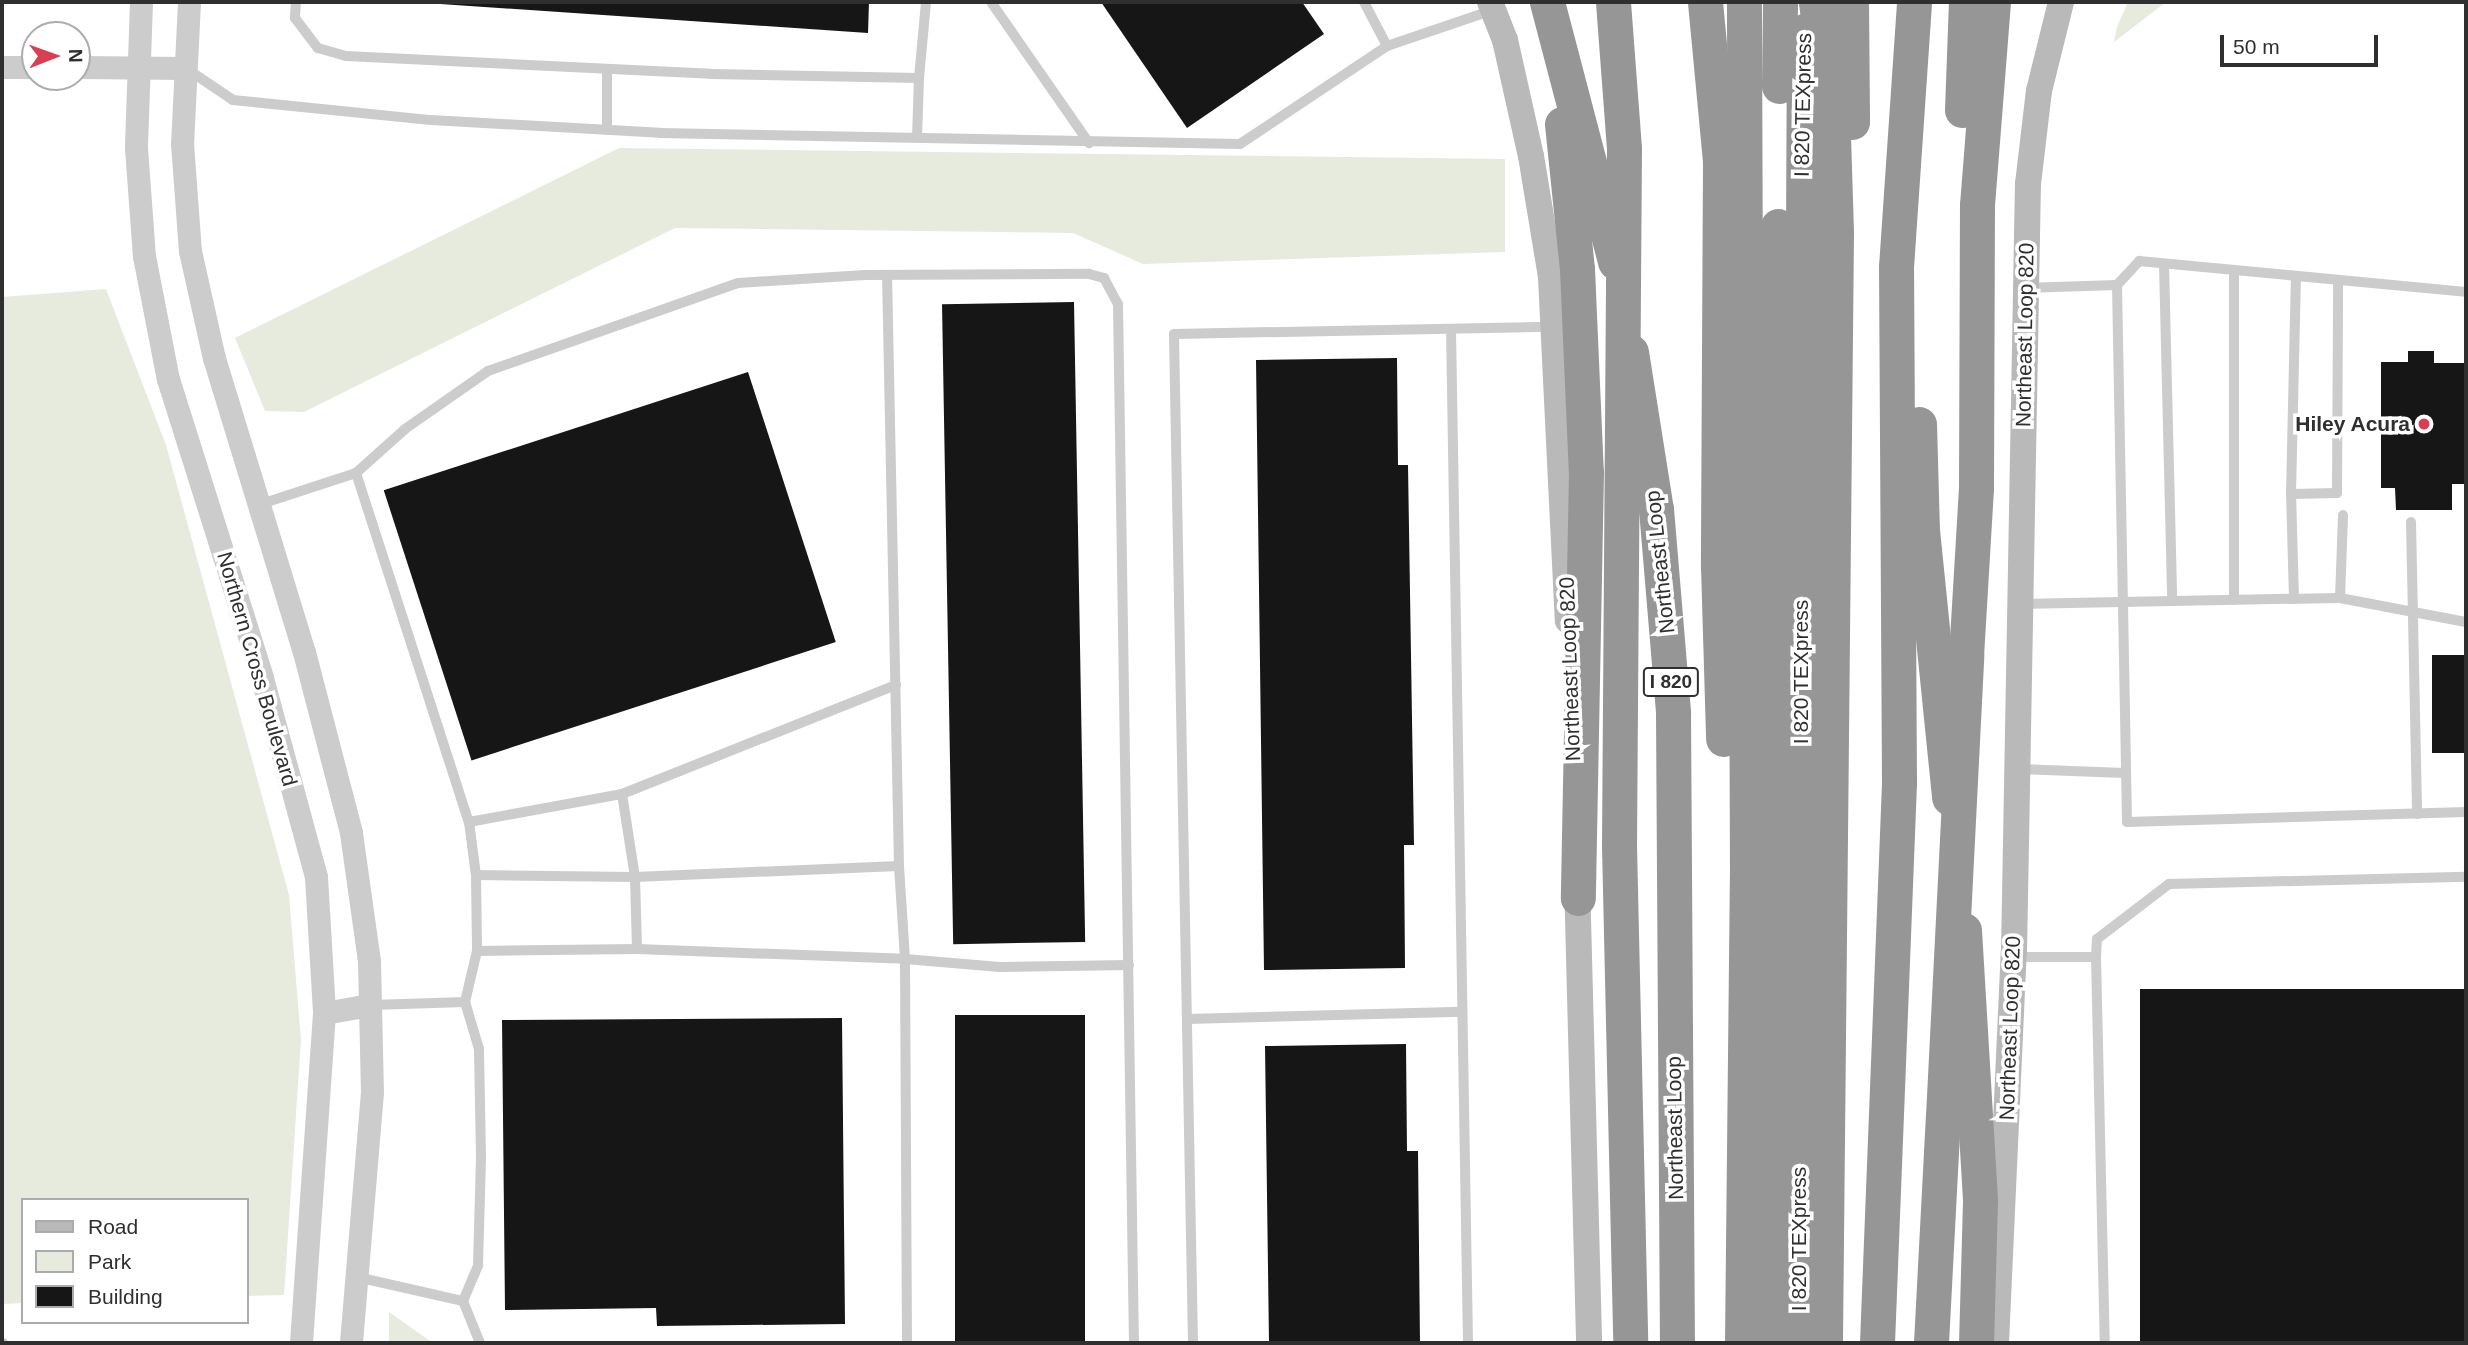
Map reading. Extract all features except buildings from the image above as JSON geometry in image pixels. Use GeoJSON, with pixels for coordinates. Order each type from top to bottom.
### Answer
{"type":"FeatureCollection","features":[{"type":"Feature","properties":{"kind":"highway"},"geometry":{"type":"LineString","coordinates":[[1614,2],[1624,149]]}},
{"type":"Feature","properties":{"kind":"highway"},"geometry":{"type":"LineString","coordinates":[[1628,2],[1624,149],[1619,845],[1630,1343]]}},
{"type":"Feature","properties":{"kind":"highway"},"geometry":{"type":"LineString","coordinates":[[1705,2],[1720,162],[1718,566],[1740,1193],[1742,1343]]}},
{"type":"Feature","properties":{"kind":"highway"},"geometry":{"type":"LineString","coordinates":[[1740,1193],[1747,878],[1744,2]]}},
{"type":"Feature","properties":{"kind":"highway","name":"I 820 TEXpress"},"geometry":{"type":"LineString","coordinates":[[1768,1343],[1780,2]]}},
{"type":"Feature","properties":{"kind":"highway","name":"I 820 TEXpress"},"geometry":{"type":"LineString","coordinates":[[1798,1343],[1801,134],[1806,2]]}},
{"type":"Feature","properties":{"kind":"highway"},"geometry":{"type":"LineString","coordinates":[[1816,2],[1830,110],[1836,209],[1825,1343]]}},
{"type":"Feature","properties":{"kind":"highway"},"geometry":{"type":"LineString","coordinates":[[1830,792],[1843,737],[1849,612],[1851,2]]}},
{"type":"Feature","properties":{"kind":"highway"},"geometry":{"type":"LineString","coordinates":[[1877,1343],[1896,919],[1896,267],[1914,2]]}},
{"type":"Feature","properties":{"kind":"highway"},"geometry":{"type":"LineString","coordinates":[[1966,2],[1953,471],[1969,571]]}},
{"type":"Feature","properties":{"kind":"highway"},"geometry":{"type":"LineString","coordinates":[[1931,1343],[1969,571],[1976,488],[1977,205],[1993,2]]}},
{"type":"Feature","properties":{"kind":"highway"},"geometry":{"type":"LineString","coordinates":[[1550,18],[1577,269],[1586,472],[1578,898]]}},
{"type":"Feature","properties":{"kind":"highway","name":"Northeast Loop"},"geometry":{"type":"LineString","coordinates":[[1550,18],[1606,219],[1643,412],[1667,609],[1673,713],[1677,1343]]}},
{"type":"Feature","properties":{"kind":"highway"},"geometry":{"type":"LineString","coordinates":[[1907,126],[1920,159],[1918,396],[1922,530],[1973,1059],[1980,1201],[1976,1343]]}},
{"type":"Feature","properties":{"kind":"main road","name":"Northeast Loop 820"},"geometry":{"type":"LineString","coordinates":[[1996,1343],[2013,957],[2026,288],[2032,138],[2060,2]]}},
{"type":"Feature","properties":{"kind":"main road","name":"Northeast Loop 820"},"geometry":{"type":"LineString","coordinates":[[1492,6],[1505,40],[1531,156],[1555,327],[1578,898],[1589,1343]]}},
{"type":"Feature","properties":{"kind":"street","name":"Northern Cross Boulevard"},"geometry":{"type":"LineString","coordinates":[[141,2],[135,148],[146,270],[168,379],[262,678],[316,877],[324,1013],[301,1343]]}},
{"type":"Feature","properties":{"kind":"street"},"geometry":{"type":"LineString","coordinates":[[189,2],[182,143],[190,251],[214,358],[304,652],[351,833],[369,961],[372,1092],[351,1343]]}},
{"type":"Feature","properties":{"kind":"street"},"geometry":{"type":"LineString","coordinates":[[2,67],[21,67]]}},
{"type":"Feature","properties":{"kind":"street"},"geometry":{"type":"LineString","coordinates":[[91,67],[185,68]]}},
{"type":"Feature","properties":{"kind":"street"},"geometry":{"type":"LineString","coordinates":[[324,1013],[370,1005]]}},
{"type":"Feature","properties":{"kind":"lane"},"geometry":{"type":"LineString","coordinates":[[296,2],[295,18],[318,48],[346,56],[607,69],[919,78]]}},
{"type":"Feature","properties":{"kind":"lane"},"geometry":{"type":"LineString","coordinates":[[917,137],[926,2]]}},
{"type":"Feature","properties":{"kind":"lane"},"geometry":{"type":"LineString","coordinates":[[991,2],[1088,143]]}},
{"type":"Feature","properties":{"kind":"lane"},"geometry":{"type":"LineString","coordinates":[[1364,2],[1387,46]]}},
{"type":"Feature","properties":{"kind":"lane"},"geometry":{"type":"LineString","coordinates":[[185,68],[233,100],[431,120],[607,130],[1088,143],[1240,144],[1387,46],[1492,6]]}},
{"type":"Feature","properties":{"kind":"lane"},"geometry":{"type":"LineString","coordinates":[[607,69],[607,130]]}},
{"type":"Feature","properties":{"kind":"lane"},"geometry":{"type":"LineString","coordinates":[[2466,292],[2139,261],[2117,285],[2127,822],[2466,812]]}},
{"type":"Feature","properties":{"kind":"lane"},"geometry":{"type":"LineString","coordinates":[[2164,264],[2172,600]]}},
{"type":"Feature","properties":{"kind":"lane"},"geometry":{"type":"LineString","coordinates":[[2234,270],[2234,600]]}},
{"type":"Feature","properties":{"kind":"lane"},"geometry":{"type":"LineString","coordinates":[[258,505],[356,473],[405,429],[488,371],[738,282],[887,275],[1089,274],[1104,278],[1114,289],[1118,304],[1134,1343]]}},
{"type":"Feature","properties":{"kind":"lane"},"geometry":{"type":"LineString","coordinates":[[887,275],[899,866],[905,958],[907,1343]]}},
{"type":"Feature","properties":{"kind":"lane"},"geometry":{"type":"LineString","coordinates":[[2294,599],[2291,494],[2296,276]]}},
{"type":"Feature","properties":{"kind":"lane"},"geometry":{"type":"LineString","coordinates":[[2291,494],[2337,493],[2339,280]]}},
{"type":"Feature","properties":{"kind":"lane"},"geometry":{"type":"LineString","coordinates":[[2026,288],[2117,285]]}},
{"type":"Feature","properties":{"kind":"lane"},"geometry":{"type":"LineString","coordinates":[[1193,1343],[1174,334],[1555,327]]}},
{"type":"Feature","properties":{"kind":"lane"},"geometry":{"type":"LineString","coordinates":[[1451,329],[1468,1343]]}},
{"type":"Feature","properties":{"kind":"lane"},"geometry":{"type":"LineString","coordinates":[[356,473],[469,822],[476,875],[477,951],[465,1002],[479,1049],[481,1156],[478,1265],[463,1301],[480,1343]]}},
{"type":"Feature","properties":{"kind":"lane"},"geometry":{"type":"LineString","coordinates":[[2340,598],[2343,515]]}},
{"type":"Feature","properties":{"kind":"lane"},"geometry":{"type":"LineString","coordinates":[[2411,523],[2417,814]]}},
{"type":"Feature","properties":{"kind":"lane"},"geometry":{"type":"LineString","coordinates":[[2020,604],[2340,598],[2466,622]]}},
{"type":"Feature","properties":{"kind":"lane"},"geometry":{"type":"LineString","coordinates":[[469,822],[622,794],[896,685]]}},
{"type":"Feature","properties":{"kind":"lane"},"geometry":{"type":"LineString","coordinates":[[2018,769],[2124,773]]}},
{"type":"Feature","properties":{"kind":"lane"},"geometry":{"type":"LineString","coordinates":[[622,794],[635,877],[637,949]]}},
{"type":"Feature","properties":{"kind":"lane"},"geometry":{"type":"LineString","coordinates":[[476,875],[635,877],[899,866]]}},
{"type":"Feature","properties":{"kind":"lane"},"geometry":{"type":"LineString","coordinates":[[2105,1343],[2097,939],[2169,884],[2466,877]]}},
{"type":"Feature","properties":{"kind":"lane"},"geometry":{"type":"LineString","coordinates":[[477,951],[637,949],[905,958],[1000,967],[1129,965]]}},
{"type":"Feature","properties":{"kind":"lane"},"geometry":{"type":"LineString","coordinates":[[2013,957],[2096,957]]}},
{"type":"Feature","properties":{"kind":"lane"},"geometry":{"type":"LineString","coordinates":[[370,1005],[465,1002]]}},
{"type":"Feature","properties":{"kind":"lane"},"geometry":{"type":"LineString","coordinates":[[1186,1018],[1462,1012]]}},
{"type":"Feature","properties":{"kind":"lane"},"geometry":{"type":"LineString","coordinates":[[357,1277],[463,1301]]}},
{"type":"Feature","properties":{"kind":"green space"},"geometry":{"type":"Polygon","coordinates":[[[2128,2],[2166,2],[2114,42],[2117,27],[2128,2]]]}},
{"type":"Feature","properties":{"kind":"green space"},"geometry":{"type":"Polygon","coordinates":[[[619,148],[1505,159],[1505,252],[1143,264],[1073,233],[675,228],[304,412],[265,411],[235,338],[619,148]]]}},
{"type":"Feature","properties":{"kind":"green space"},"geometry":{"type":"Polygon","coordinates":[[[106,289],[166,445],[289,895],[301,1040],[284,1295],[248,1296],[248,1198],[21,1198],[21,1303],[2,1304],[2,297],[106,289]]]}},
{"type":"Feature","properties":{"kind":"green space"},"geometry":{"type":"Polygon","coordinates":[[[389,1312],[433,1343],[389,1343],[389,1312]]]}},
{"type":"Feature","properties":{"kind":"place","name":"Hiley Acura"},"geometry":{"type":"Point","coordinates":[2424,424]}}]}
